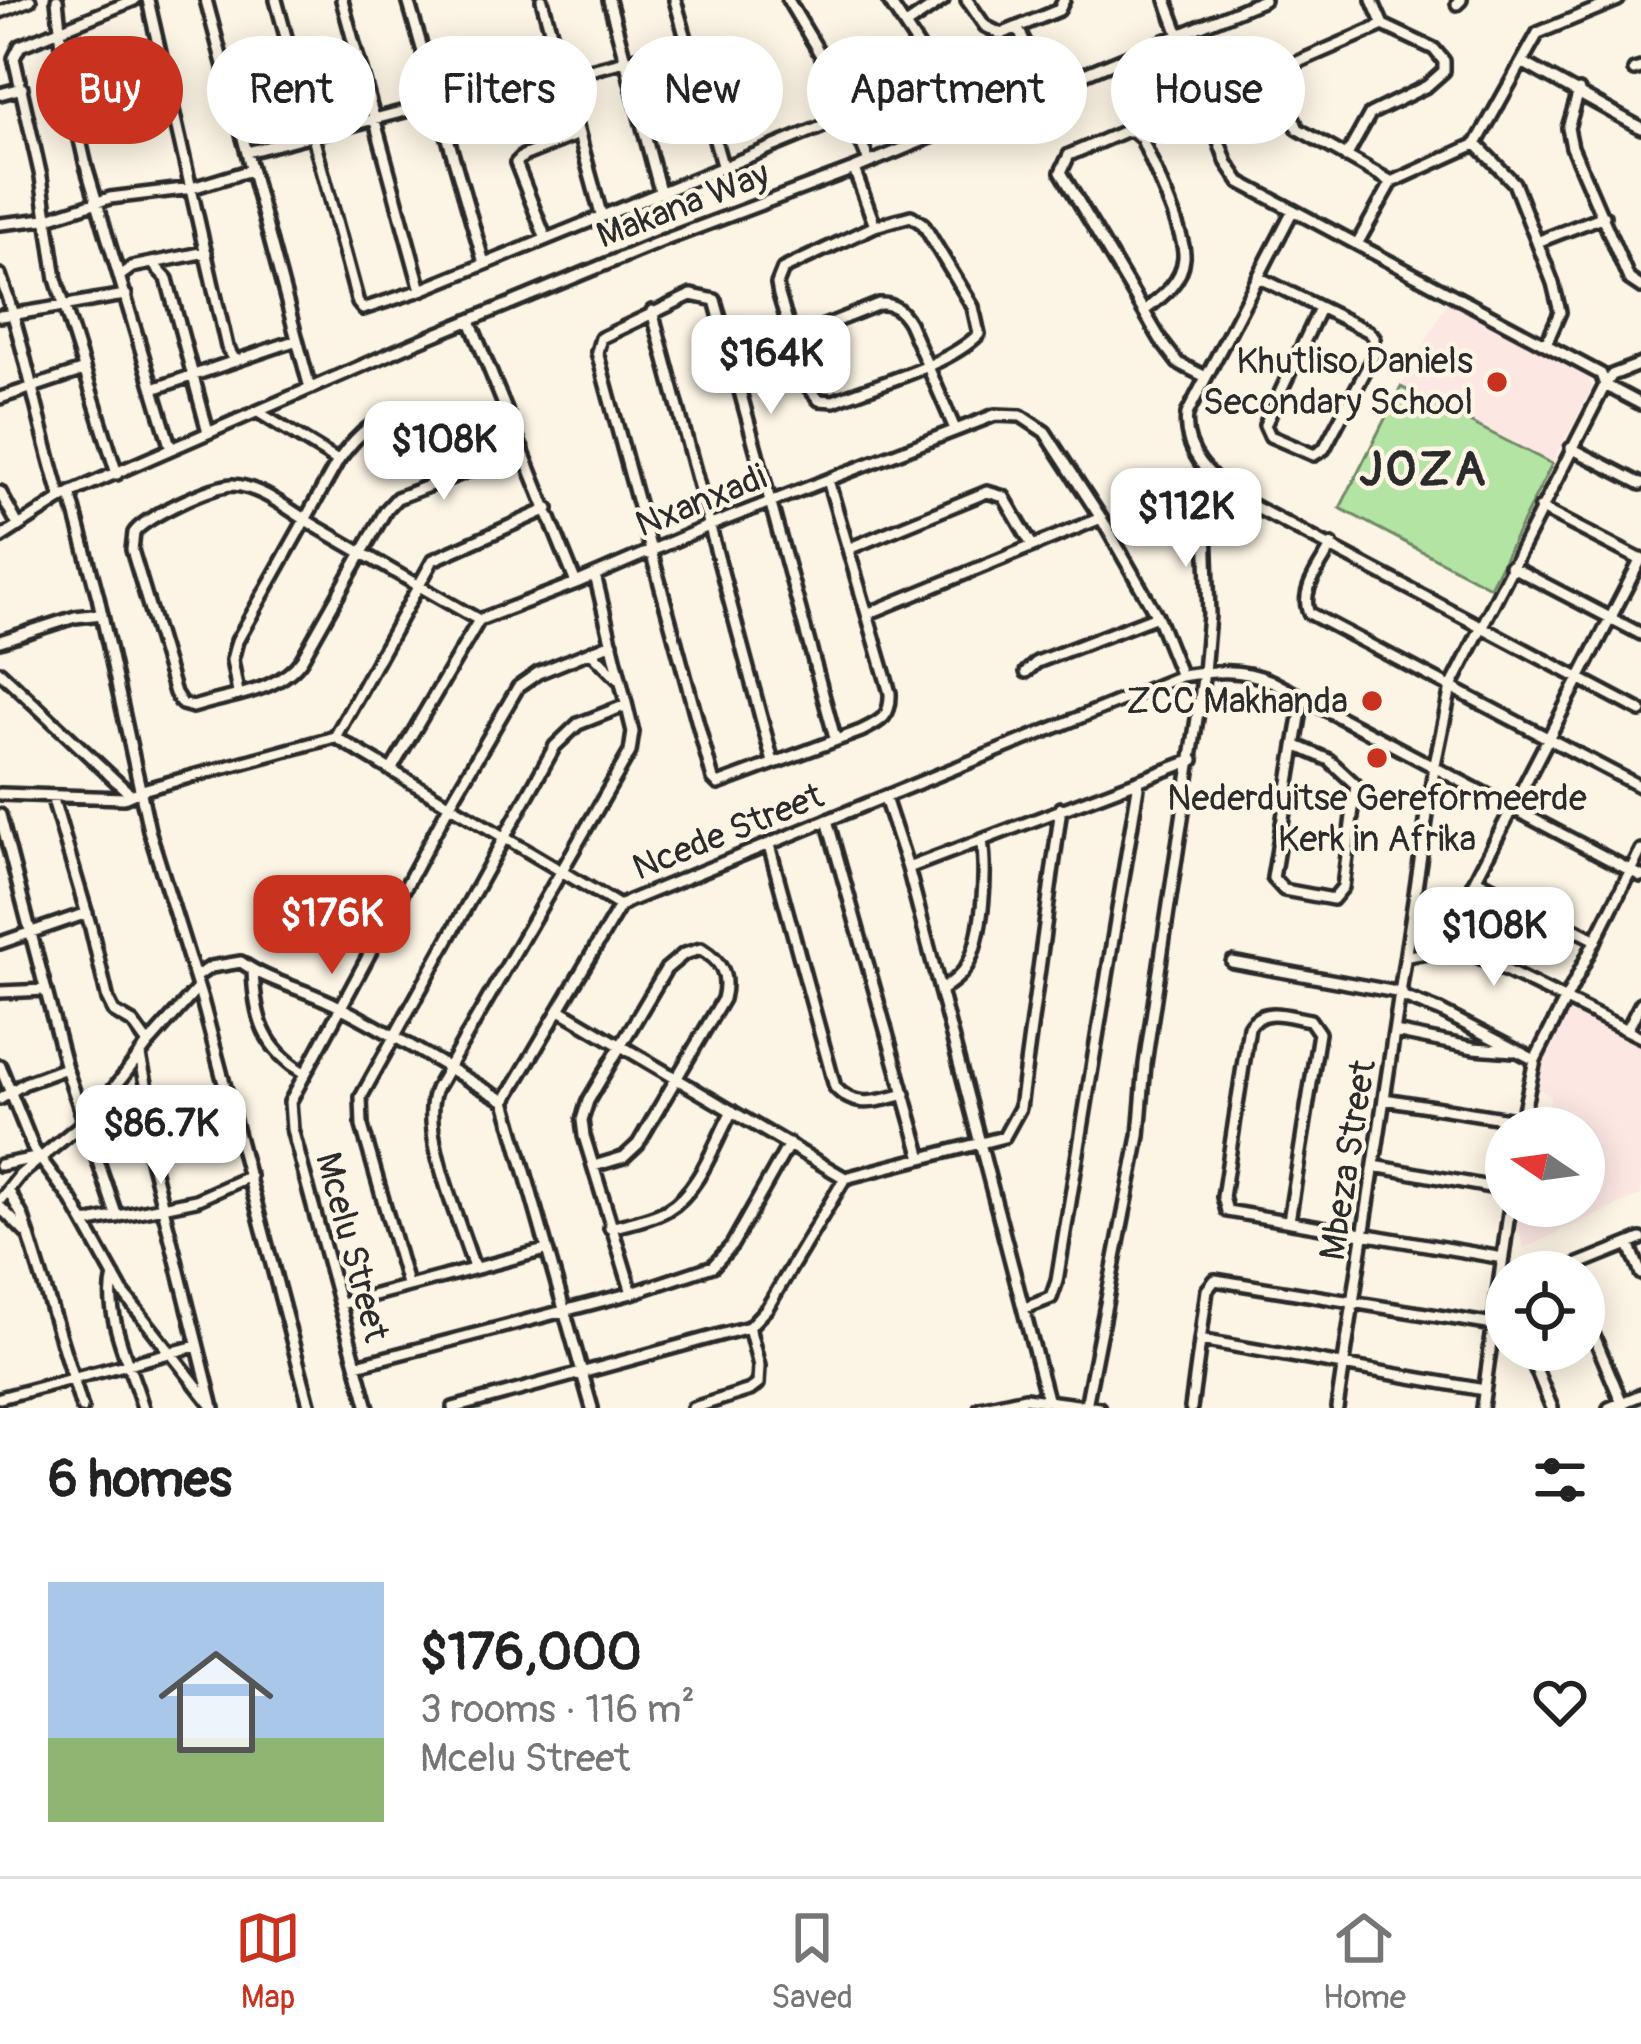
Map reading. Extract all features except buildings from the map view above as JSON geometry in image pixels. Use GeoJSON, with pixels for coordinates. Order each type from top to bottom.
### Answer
{"type":"FeatureCollection","features":[{"type":"Feature","properties":{"kind":"street"},"geometry":{"type":"LineString","coordinates":[[0,12],[30,0]]}},
{"type":"Feature","properties":{"kind":"street"},"geometry":{"type":"LineString","coordinates":[[57,0],[71,102],[171,449]]}},
{"type":"Feature","properties":{"kind":"street"},"geometry":{"type":"LineString","coordinates":[[116,474],[63,305],[16,51],[134,0]]}},
{"type":"Feature","properties":{"kind":"street"},"geometry":{"type":"LineString","coordinates":[[148,0],[227,346],[235,360]]}},
{"type":"Feature","properties":{"kind":"street"},"geometry":{"type":"LineString","coordinates":[[206,0],[310,388]]}},
{"type":"Feature","properties":{"kind":"street"},"geometry":{"type":"LineString","coordinates":[[276,0],[285,36]]}},
{"type":"Feature","properties":{"kind":"street"},"geometry":{"type":"LineString","coordinates":[[343,0],[353,36]]}},
{"type":"Feature","properties":{"kind":"street"},"geometry":{"type":"LineString","coordinates":[[408,0],[418,36]]}},
{"type":"Feature","properties":{"kind":"street"},"geometry":{"type":"LineString","coordinates":[[542,0],[552,36]]}},
{"type":"Feature","properties":{"kind":"street"},"geometry":{"type":"LineString","coordinates":[[609,0],[621,43]]}},
{"type":"Feature","properties":{"kind":"street"},"geometry":{"type":"LineString","coordinates":[[675,0],[685,36]]}},
{"type":"Feature","properties":{"kind":"street"},"geometry":{"type":"LineString","coordinates":[[788,0],[809,36]]}},
{"type":"Feature","properties":{"kind":"street"},"geometry":{"type":"LineString","coordinates":[[888,0],[913,36]]}},
{"type":"Feature","properties":{"kind":"street"},"geometry":{"type":"LineString","coordinates":[[906,25],[943,0]]}},
{"type":"Feature","properties":{"kind":"street"},"geometry":{"type":"LineString","coordinates":[[967,0],[990,32],[1001,34],[1059,10],[1064,0]]}},
{"type":"Feature","properties":{"kind":"street"},"geometry":{"type":"LineString","coordinates":[[1166,0],[1180,36]]}},
{"type":"Feature","properties":{"kind":"street","name":"Makana Way"},"geometry":{"type":"LineString","coordinates":[[1180,36],[1264,0]]}},
{"type":"Feature","properties":{"kind":"street"},"geometry":{"type":"LineString","coordinates":[[1346,157],[1370,114],[1427,86],[1444,71],[1444,62],[1434,50],[1383,25],[1372,0]]}},
{"type":"Feature","properties":{"kind":"street"},"geometry":{"type":"LineString","coordinates":[[1568,0],[1574,15]]}},
{"type":"Feature","properties":{"kind":"street"},"geometry":{"type":"LineString","coordinates":[[1357,244],[1392,182],[1476,144],[1538,33],[1618,0]]}},
{"type":"Feature","properties":{"kind":"street"},"geometry":{"type":"LineString","coordinates":[[1383,25],[1279,74],[1298,129],[1392,182]]}},
{"type":"Feature","properties":{"kind":"street"},"geometry":{"type":"LineString","coordinates":[[1018,29],[1022,36]]}},
{"type":"Feature","properties":{"kind":"street"},"geometry":{"type":"LineString","coordinates":[[1522,62],[1641,128]]}},
{"type":"Feature","properties":{"kind":"street"},"geometry":{"type":"LineString","coordinates":[[0,94],[22,88]]}},
{"type":"Feature","properties":{"kind":"street"},"geometry":{"type":"LineString","coordinates":[[1579,92],[1569,135],[1629,279],[1641,286]]}},
{"type":"Feature","properties":{"kind":"street"},"geometry":{"type":"LineString","coordinates":[[399,113],[375,119],[421,290]]}},
{"type":"Feature","properties":{"kind":"street"},"geometry":{"type":"LineString","coordinates":[[1144,310],[1167,293],[1180,274],[1184,245],[1142,139],[1125,131],[1070,155],[1061,172],[1144,310],[1178,363],[1204,376]]}},
{"type":"Feature","properties":{"kind":"street"},"geometry":{"type":"LineString","coordinates":[[313,144],[360,307],[367,310],[807,132]]}},
{"type":"Feature","properties":{"kind":"street"},"geometry":{"type":"LineString","coordinates":[[247,152],[279,144]]}},
{"type":"Feature","properties":{"kind":"street"},"geometry":{"type":"LineString","coordinates":[[448,144],[484,263]]}},
{"type":"Feature","properties":{"kind":"street"},"geometry":{"type":"LineString","coordinates":[[546,238],[516,163],[553,144]]}},
{"type":"Feature","properties":{"kind":"street"},"geometry":{"type":"LineString","coordinates":[[581,144],[601,214]]}},
{"type":"Feature","properties":{"kind":"street"},"geometry":{"type":"LineString","coordinates":[[648,144],[660,190]]}},
{"type":"Feature","properties":{"kind":"street"},"geometry":{"type":"LineString","coordinates":[[716,144],[722,165]]}},
{"type":"Feature","properties":{"kind":"street"},"geometry":{"type":"LineString","coordinates":[[862,144],[869,162]]}},
{"type":"Feature","properties":{"kind":"street","name":"Makana Way"},"geometry":{"type":"LineString","coordinates":[[0,538],[66,495],[310,388],[662,241],[914,144]]}},
{"type":"Feature","properties":{"kind":"street"},"geometry":{"type":"LineString","coordinates":[[1222,144],[1234,176],[1546,342],[1601,374],[1605,385],[1641,404]]}},
{"type":"Feature","properties":{"kind":"street"},"geometry":{"type":"LineString","coordinates":[[1476,144],[1509,173],[1559,302],[1560,313],[1546,342]]}},
{"type":"Feature","properties":{"kind":"street"},"geometry":{"type":"LineString","coordinates":[[854,169],[875,226]]}},
{"type":"Feature","properties":{"kind":"street"},"geometry":{"type":"LineString","coordinates":[[0,224],[45,219],[98,201],[192,188],[251,170]]}},
{"type":"Feature","properties":{"kind":"street"},"geometry":{"type":"LineString","coordinates":[[980,1408],[1012,1399],[1092,1407],[1139,1136],[1143,1077],[1204,673],[1209,615],[1204,468],[1185,427],[1204,376],[1294,210]]}},
{"type":"Feature","properties":{"kind":"street"},"geometry":{"type":"LineString","coordinates":[[907,215],[920,220],[980,328],[974,339],[928,364],[825,402],[809,391],[793,338],[779,295],[783,268],[907,215]]}},
{"type":"Feature","properties":{"kind":"street"},"geometry":{"type":"LineString","coordinates":[[1537,242],[1604,216]]}},
{"type":"Feature","properties":{"kind":"street"},"geometry":{"type":"LineString","coordinates":[[121,275],[132,267],[206,253]]}},
{"type":"Feature","properties":{"kind":"street"},"geometry":{"type":"LineString","coordinates":[[154,265],[166,279],[208,432]]}},
{"type":"Feature","properties":{"kind":"street"},"geometry":{"type":"LineString","coordinates":[[0,275],[15,315],[43,441],[66,495],[102,614],[136,792],[197,982],[310,1408]]}},
{"type":"Feature","properties":{"kind":"street"},"geometry":{"type":"LineString","coordinates":[[1258,277],[1368,331],[1376,346],[1324,449],[1314,455],[1270,436],[1265,424],[1320,308]]}},
{"type":"Feature","properties":{"kind":"street"},"geometry":{"type":"LineString","coordinates":[[0,316],[126,296]]}},
{"type":"Feature","properties":{"kind":"street"},"geometry":{"type":"LineString","coordinates":[[828,480],[890,694],[890,710],[883,720],[724,784],[713,779],[597,352],[605,334],[691,296],[715,301],[835,738]]}},
{"type":"Feature","properties":{"kind":"street"},"geometry":{"type":"LineString","coordinates":[[733,362],[879,304],[900,310],[955,429]]}},
{"type":"Feature","properties":{"kind":"street"},"geometry":{"type":"LineString","coordinates":[[652,311],[773,762]]}},
{"type":"Feature","properties":{"kind":"street"},"geometry":{"type":"LineString","coordinates":[[470,321],[576,583]]}},
{"type":"Feature","properties":{"kind":"street"},"geometry":{"type":"LineString","coordinates":[[153,389],[297,340]]}},
{"type":"Feature","properties":{"kind":"street"},"geometry":{"type":"LineString","coordinates":[[1605,385],[1612,375],[1641,364]]}},
{"type":"Feature","properties":{"kind":"street"},"geometry":{"type":"LineString","coordinates":[[0,398],[85,370]]}},
{"type":"Feature","properties":{"kind":"street","name":"Mbeza Street"},"geometry":{"type":"LineString","coordinates":[[1337,1408],[1434,769],[1451,687],[1605,385]]}},
{"type":"Feature","properties":{"kind":"street"},"geometry":{"type":"LineString","coordinates":[[258,412],[338,461]]}},
{"type":"Feature","properties":{"kind":"street"},"geometry":{"type":"LineString","coordinates":[[238,693],[232,669],[234,648],[338,461],[367,427],[383,418],[414,412],[430,423],[455,475]]}},
{"type":"Feature","properties":{"kind":"street","name":"Nxanxadi"},"geometry":{"type":"LineString","coordinates":[[479,620],[955,429],[1012,414],[1045,432],[1101,518],[1157,616],[1181,676]]}},
{"type":"Feature","properties":{"kind":"street"},"geometry":{"type":"LineString","coordinates":[[1570,448],[1641,484]]}},
{"type":"Feature","properties":{"kind":"street"},"geometry":{"type":"LineString","coordinates":[[391,770],[479,620],[416,585],[362,554],[306,520],[257,493],[229,485],[149,519],[134,533],[132,550],[178,700],[193,706],[274,684],[294,671],[362,554],[386,510],[397,499],[523,450]]}},
{"type":"Feature","properties":{"kind":"street"},"geometry":{"type":"LineString","coordinates":[[1204,468],[1238,498],[1641,711]]}},
{"type":"Feature","properties":{"kind":"street"},"geometry":{"type":"LineString","coordinates":[[0,492],[18,525]]}},
{"type":"Feature","properties":{"kind":"street"},"geometry":{"type":"LineString","coordinates":[[848,549],[987,492],[1004,497],[1032,545]]}},
{"type":"Feature","properties":{"kind":"street"},"geometry":{"type":"LineString","coordinates":[[1408,956],[1435,952],[1444,940],[1641,560],[1540,508]]}},
{"type":"Feature","properties":{"kind":"street"},"geometry":{"type":"LineString","coordinates":[[0,794],[102,799],[335,736],[416,585],[440,554],[548,509]]}},
{"type":"Feature","properties":{"kind":"street"},"geometry":{"type":"LineString","coordinates":[[867,614],[1101,518]]}},
{"type":"Feature","properties":{"kind":"street"},"geometry":{"type":"LineString","coordinates":[[1331,545],[1308,589],[1309,614],[1641,787]]}},
{"type":"Feature","properties":{"kind":"street"},"geometry":{"type":"LineString","coordinates":[[1510,566],[1641,634]]}},
{"type":"Feature","properties":{"kind":"street"},"geometry":{"type":"LineString","coordinates":[[474,1268],[430,1115],[432,1098],[625,763],[633,732],[623,706],[595,575]]}},
{"type":"Feature","properties":{"kind":"street"},"geometry":{"type":"LineString","coordinates":[[0,641],[76,617],[102,614]]}},
{"type":"Feature","properties":{"kind":"street"},"geometry":{"type":"LineString","coordinates":[[1027,672],[1037,662],[1157,616]]}},
{"type":"Feature","properties":{"kind":"street","name":"Mcelu Street"},"geometry":{"type":"LineString","coordinates":[[368,1408],[288,1112],[304,1073],[451,802],[522,683],[613,643]]}},
{"type":"Feature","properties":{"kind":"street"},"geometry":{"type":"LineString","coordinates":[[591,652],[618,679]]}},
{"type":"Feature","properties":{"kind":"street","name":"Ncede Street"},"geometry":{"type":"LineString","coordinates":[[505,1101],[620,906],[1181,676],[1232,671],[1255,675],[1303,699]]}},
{"type":"Feature","properties":{"kind":"street"},"geometry":{"type":"LineString","coordinates":[[0,672],[136,792]]}},
{"type":"Feature","properties":{"kind":"street"},"geometry":{"type":"LineString","coordinates":[[1297,746],[1329,760],[1356,785],[1343,887],[1334,899],[1284,890],[1273,878],[1303,699],[1636,874]]}},
{"type":"Feature","properties":{"kind":"street"},"geometry":{"type":"LineString","coordinates":[[407,1285],[359,1113],[361,1097],[504,835],[568,730],[623,706]]}},
{"type":"Feature","properties":{"kind":"street"},"geometry":{"type":"LineString","coordinates":[[335,736],[620,906]]}},
{"type":"Feature","properties":{"kind":"street"},"geometry":{"type":"LineString","coordinates":[[908,868],[1192,760]]}},
{"type":"Feature","properties":{"kind":"street"},"geometry":{"type":"LineString","coordinates":[[1025,1308],[1051,1298],[1058,1281],[1139,781]]}},
{"type":"Feature","properties":{"kind":"street"},"geometry":{"type":"LineString","coordinates":[[52,796],[108,1000],[114,1012],[134,1023],[148,1044]]}},
{"type":"Feature","properties":{"kind":"street"},"geometry":{"type":"LineString","coordinates":[[885,798],[908,868],[1047,1399]]}},
{"type":"Feature","properties":{"kind":"street"},"geometry":{"type":"LineString","coordinates":[[453,1408],[749,1327],[767,1308],[845,1178],[1004,1137],[1020,1108],[1061,808]]}},
{"type":"Feature","properties":{"kind":"street"},"geometry":{"type":"LineString","coordinates":[[0,815],[66,1067],[117,1216]]}},
{"type":"Feature","properties":{"kind":"street"},"geometry":{"type":"LineString","coordinates":[[826,820],[922,1158]]}},
{"type":"Feature","properties":{"kind":"street"},"geometry":{"type":"LineString","coordinates":[[940,991],[962,973],[971,957],[984,885],[982,841]]}},
{"type":"Feature","properties":{"kind":"street"},"geometry":{"type":"LineString","coordinates":[[769,845],[835,1087],[845,1097],[861,1102],[905,1094]]}},
{"type":"Feature","properties":{"kind":"street"},"geometry":{"type":"LineString","coordinates":[[1525,1107],[1535,1060],[1596,940],[1636,874],[1641,850]]}},
{"type":"Feature","properties":{"kind":"street"},"geometry":{"type":"LineString","coordinates":[[1476,880],[1596,940]]}},
{"type":"Feature","properties":{"kind":"street"},"geometry":{"type":"LineString","coordinates":[[0,943],[87,913]]}},
{"type":"Feature","properties":{"kind":"street"},"geometry":{"type":"LineString","coordinates":[[1444,940],[1641,1036]]}},
{"type":"Feature","properties":{"kind":"street"},"geometry":{"type":"LineString","coordinates":[[594,1166],[632,1152],[723,999],[726,988],[721,965],[701,949],[684,954],[666,969],[587,1101],[582,1120],[610,1228],[632,1293]]}},
{"type":"Feature","properties":{"kind":"street"},"geometry":{"type":"LineString","coordinates":[[29,1236],[0,1203],[8,1190],[86,1120],[211,967],[241,962],[341,1008],[505,1101],[592,1408]]}},
{"type":"Feature","properties":{"kind":"street"},"geometry":{"type":"LineString","coordinates":[[1232,962],[1402,995],[1535,1060]]}},
{"type":"Feature","properties":{"kind":"street"},"geometry":{"type":"LineString","coordinates":[[253,971],[268,1041],[281,1059],[304,1073]]}},
{"type":"Feature","properties":{"kind":"street"},"geometry":{"type":"LineString","coordinates":[[0,992],[46,989]]}},
{"type":"Feature","properties":{"kind":"street"},"geometry":{"type":"LineString","coordinates":[[1628,1030],[1641,1003]]}},
{"type":"Feature","properties":{"kind":"street"},"geometry":{"type":"LineString","coordinates":[[560,1010],[845,1178]]}},
{"type":"Feature","properties":{"kind":"street"},"geometry":{"type":"LineString","coordinates":[[1289,1221],[1319,1033],[1310,1020],[1266,1013],[1250,1027],[1223,1204],[1234,1214],[1485,1255]]}},
{"type":"Feature","properties":{"kind":"street"},"geometry":{"type":"LineString","coordinates":[[1395,1032],[1515,1051]]}},
{"type":"Feature","properties":{"kind":"street"},"geometry":{"type":"LineString","coordinates":[[140,1056],[153,1115],[148,1148],[214,1408]]}},
{"type":"Feature","properties":{"kind":"street"},"geometry":{"type":"LineString","coordinates":[[0,1066],[5,1096],[114,1276],[214,1408]]}},
{"type":"Feature","properties":{"kind":"street"},"geometry":{"type":"LineString","coordinates":[[5,1096],[66,1067]]}},
{"type":"Feature","properties":{"kind":"street"},"geometry":{"type":"LineString","coordinates":[[1384,1099],[1485,1118]]}},
{"type":"Feature","properties":{"kind":"street"},"geometry":{"type":"LineString","coordinates":[[610,1228],[663,1213],[674,1205],[698,1174],[732,1111]]}},
{"type":"Feature","properties":{"kind":"street"},"geometry":{"type":"LineString","coordinates":[[356,1365],[632,1293],[717,1263],[789,1144]]}},
{"type":"Feature","properties":{"kind":"street"},"geometry":{"type":"LineString","coordinates":[[0,1165],[40,1157]]}},
{"type":"Feature","properties":{"kind":"street"},"geometry":{"type":"LineString","coordinates":[[1374,1166],[1485,1186]]}},
{"type":"Feature","properties":{"kind":"street"},"geometry":{"type":"LineString","coordinates":[[85,1223],[166,1209],[226,1189],[250,1175]]}},
{"type":"Feature","properties":{"kind":"street"},"geometry":{"type":"LineString","coordinates":[[8,1190],[29,1236],[82,1408]]}},
{"type":"Feature","properties":{"kind":"street"},"geometry":{"type":"LineString","coordinates":[[1605,1254],[1641,1240]]}},
{"type":"Feature","properties":{"kind":"street"},"geometry":{"type":"LineString","coordinates":[[1629,1244],[1641,1274]]}},
{"type":"Feature","properties":{"kind":"street"},"geometry":{"type":"LineString","coordinates":[[341,1304],[545,1250]]}},
{"type":"Feature","properties":{"kind":"street"},"geometry":{"type":"LineString","coordinates":[[114,1276],[109,1293],[142,1408]]}},
{"type":"Feature","properties":{"kind":"street"},"geometry":{"type":"LineString","coordinates":[[1191,1408],[1207,1290],[1215,1280],[1485,1323]]}},
{"type":"Feature","properties":{"kind":"street"},"geometry":{"type":"LineString","coordinates":[[693,1408],[758,1384],[760,1366],[749,1327]]}},
{"type":"Feature","properties":{"kind":"street"},"geometry":{"type":"LineString","coordinates":[[1200,1340],[1484,1390]]}},
{"type":"Feature","properties":{"kind":"street"},"geometry":{"type":"LineString","coordinates":[[4,1408],[0,1396],[196,1346]]}},
{"type":"Feature","properties":{"kind":"street"},"geometry":{"type":"LineString","coordinates":[[1605,1362],[1623,1405]]}},
{"type":"Feature","properties":{"kind":"street"},"geometry":{"type":"LineString","coordinates":[[1482,1408],[1487,1371]]}},
{"type":"Feature","properties":{"kind":"street"},"geometry":{"type":"LineString","coordinates":[[1537,1371],[1552,1408]]}},
{"type":"Feature","properties":{"kind":"street"},"geometry":{"type":"LineString","coordinates":[[1609,1408],[1641,1395]]}},
{"type":"Feature","properties":{"kind":"shaded area","name":"Khutliso Daniels Secondary School"},"geometry":{"type":"Polygon","coordinates":[[[1447,302],[1589,377],[1592,388],[1552,464],[1401,387],[1447,302]]]}},
{"type":"Feature","properties":{"kind":"shaded area"},"geometry":{"type":"Polygon","coordinates":[[[1573,1009],[1641,1044],[1641,1195],[1605,1211],[1605,1107],[1548,1107],[1551,1096],[1535,1087],[1539,1060],[1566,1012],[1573,1009]]]}},
{"type":"Feature","properties":{"kind":"shaded area"},"geometry":{"type":"Polygon","coordinates":[[[1517,1227],[1570,1227],[1524,1248],[1517,1227]]]}},
{"type":"Feature","properties":{"kind":"green space"},"geometry":{"type":"Polygon","coordinates":[[[1401,387],[1552,464],[1490,587],[1340,508],[1401,387]]]}},
{"type":"Feature","properties":{"kind":"place","name":"Khutliso Daniels Secondary School"},"geometry":{"type":"Point","coordinates":[1497,382]}},
{"type":"Feature","properties":{"kind":"place","name":"ZCC Makhanda"},"geometry":{"type":"Point","coordinates":[1372,701]}},
{"type":"Feature","properties":{"kind":"place","name":"Nederduitse Gereformeerde Kerk in Afrika"},"geometry":{"type":"Point","coordinates":[1377,758]}},
{"type":"Feature","properties":{"kind":"district","name":"JOZA"},"geometry":{"type":"Point","coordinates":[1424,470]}}]}
